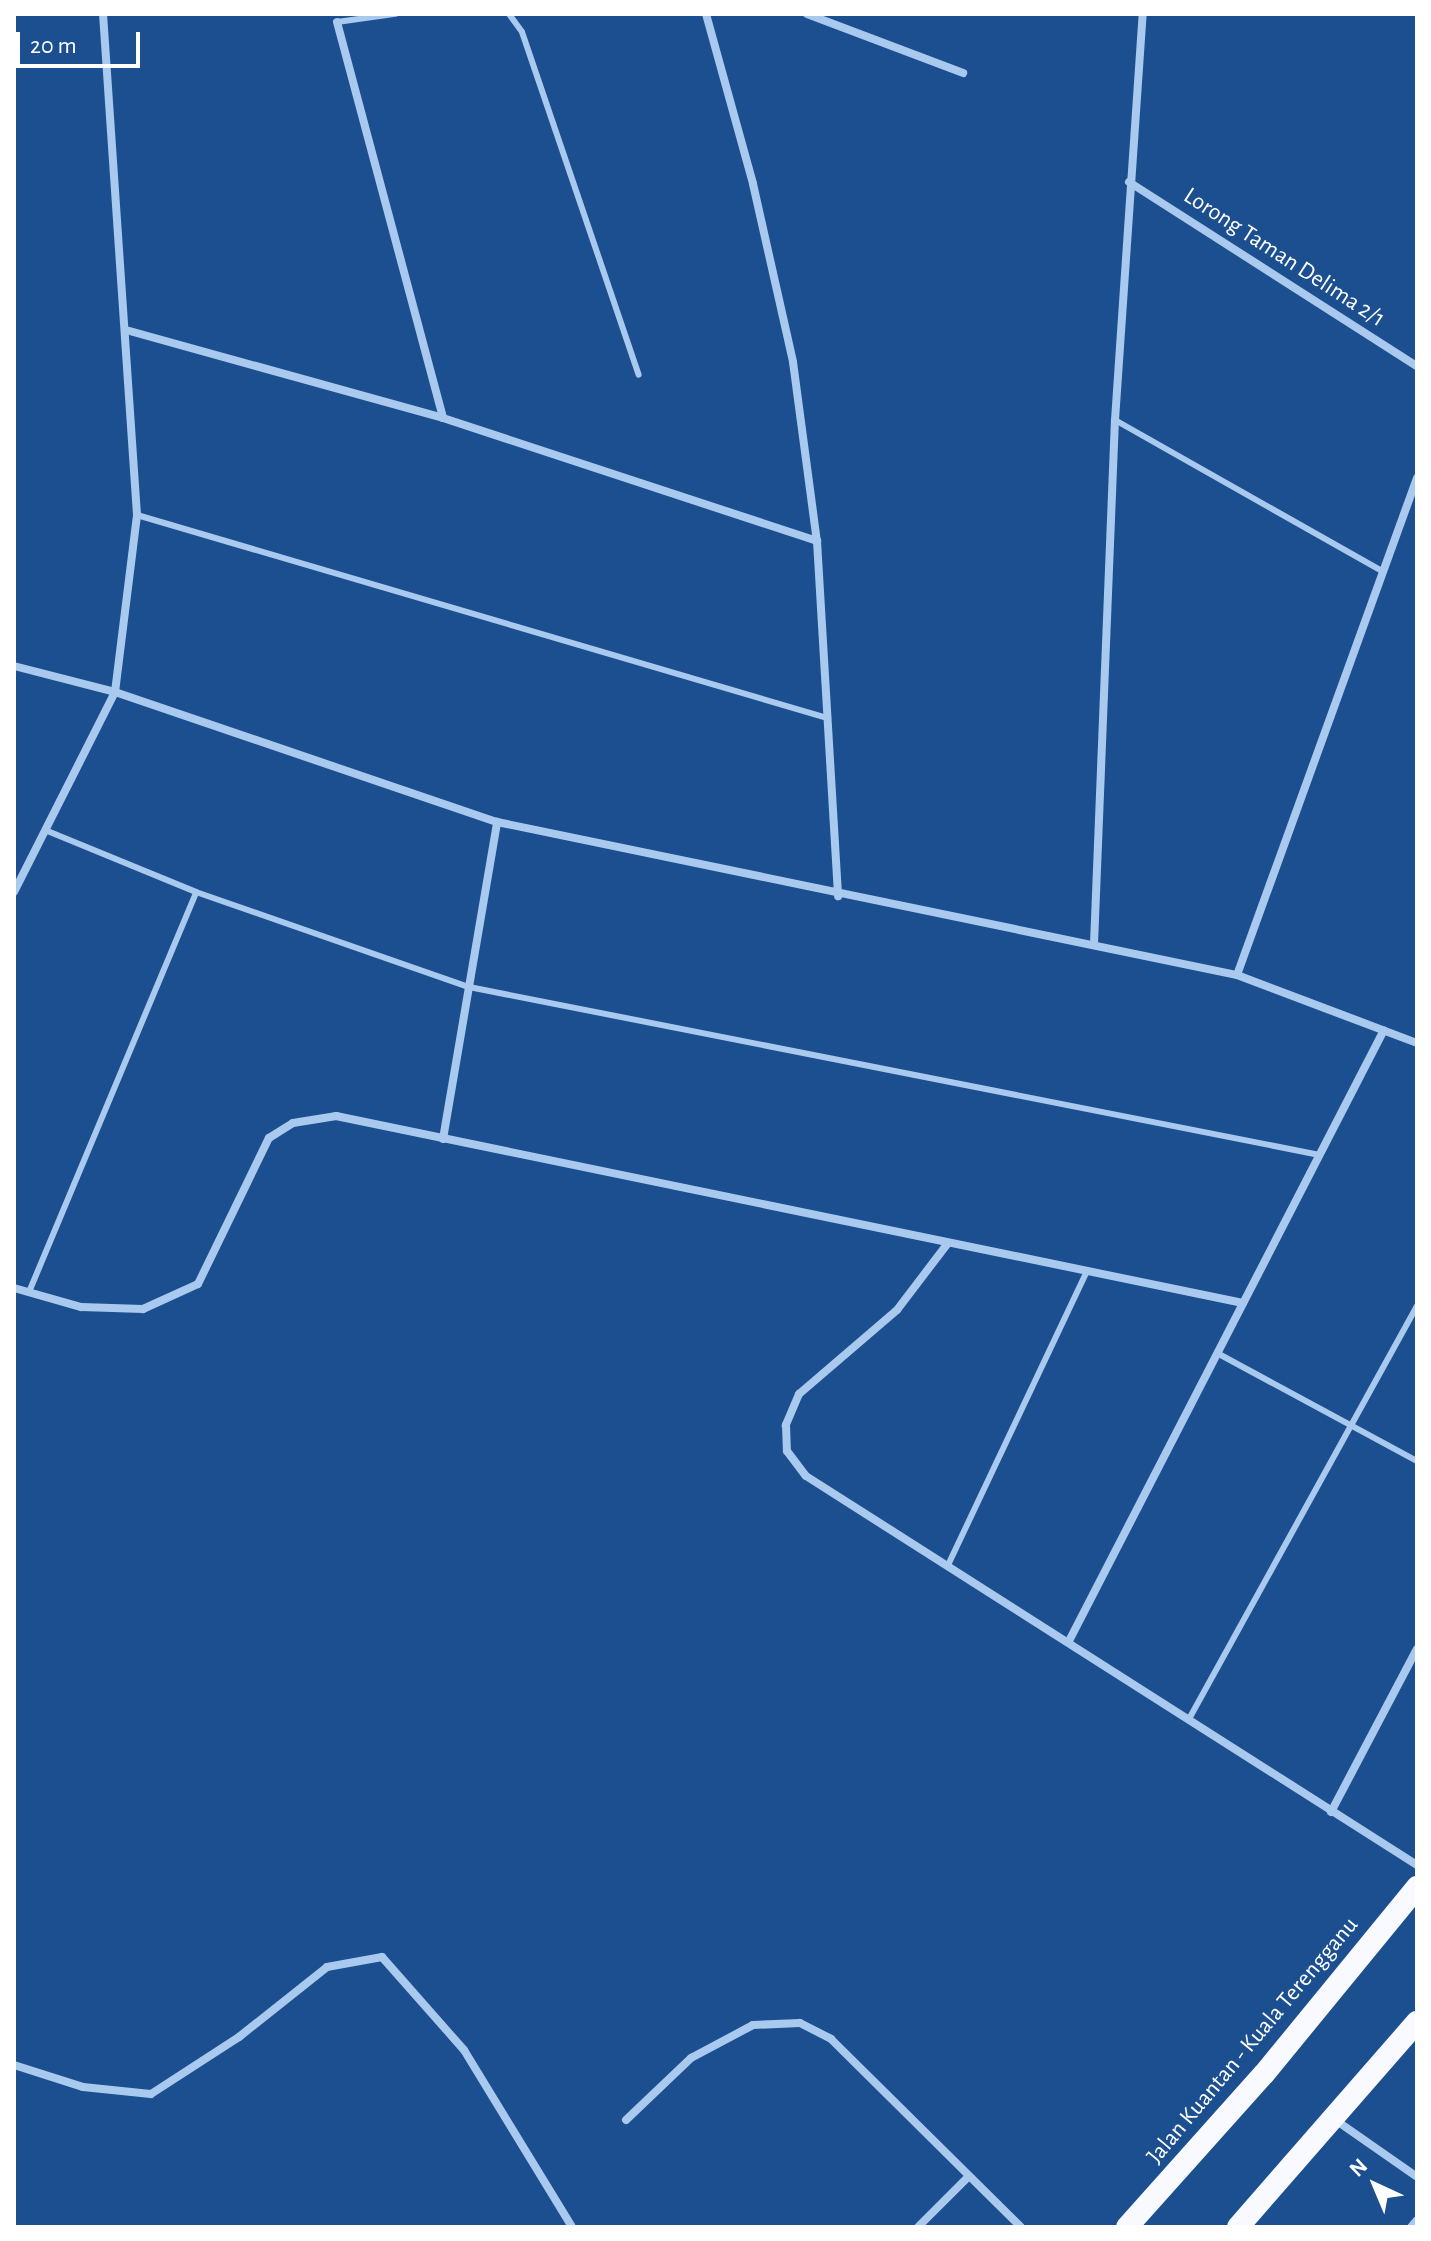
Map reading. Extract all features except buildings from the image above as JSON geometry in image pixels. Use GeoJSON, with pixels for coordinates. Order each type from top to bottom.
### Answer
{"type":"FeatureCollection","features":[{"type":"Feature","properties":{"kind":"highway","name":"Jalan Kuantan - Kuala Terengganu"},"geometry":{"type":"LineString","coordinates":[[1127,2227],[1264,2074],[1417,1887]]}},
{"type":"Feature","properties":{"kind":"highway"},"geometry":{"type":"LineString","coordinates":[[1238,2227],[1417,2022]]}},
{"type":"Feature","properties":{"kind":"street"},"geometry":{"type":"LineString","coordinates":[[14,892],[115,692],[137,515],[103,14]]}},
{"type":"Feature","properties":{"kind":"street"},"geometry":{"type":"LineString","coordinates":[[706,14],[753,184],[793,362],[817,541],[838,896]]}},
{"type":"Feature","properties":{"kind":"street"},"geometry":{"type":"LineString","coordinates":[[807,14],[963,73]]}},
{"type":"Feature","properties":{"kind":"street"},"geometry":{"type":"LineString","coordinates":[[1094,944],[1115,420],[1129,182],[1143,14]]}},
{"type":"Feature","properties":{"kind":"street"},"geometry":{"type":"LineString","coordinates":[[337,22],[443,418]]}},
{"type":"Feature","properties":{"kind":"street","name":"Lorong Taman Delima 2/1"},"geometry":{"type":"LineString","coordinates":[[1129,182],[1417,366]]}},
{"type":"Feature","properties":{"kind":"street"},"geometry":{"type":"LineString","coordinates":[[126,330],[443,418],[817,541]]}},
{"type":"Feature","properties":{"kind":"street"},"geometry":{"type":"LineString","coordinates":[[1237,975],[1380,570],[1417,478]]}},
{"type":"Feature","properties":{"kind":"street"},"geometry":{"type":"LineString","coordinates":[[14,666],[115,692],[497,822],[838,896],[1094,944],[1237,975],[1417,1043]]}},
{"type":"Feature","properties":{"kind":"street"},"geometry":{"type":"LineString","coordinates":[[443,1139],[497,822]]}},
{"type":"Feature","properties":{"kind":"street"},"geometry":{"type":"LineString","coordinates":[[1069,1641],[1384,1030]]}},
{"type":"Feature","properties":{"kind":"street"},"geometry":{"type":"LineString","coordinates":[[14,1288],[81,1307],[143,1309],[198,1284],[269,1138],[293,1123],[336,1116],[1243,1303]]}},
{"type":"Feature","properties":{"kind":"street"},"geometry":{"type":"LineString","coordinates":[[948,1243],[897,1310],[799,1394],[786,1425],[787,1451],[806,1476],[949,1563],[1417,1865]]}},
{"type":"Feature","properties":{"kind":"street"},"geometry":{"type":"LineString","coordinates":[[1331,1812],[1417,1649]]}},
{"type":"Feature","properties":{"kind":"street"},"geometry":{"type":"LineString","coordinates":[[14,2065],[83,2087],[151,2094],[239,2037],[327,1967],[382,1957],[464,2050],[572,2227]]}},
{"type":"Feature","properties":{"kind":"street"},"geometry":{"type":"LineString","coordinates":[[626,2120],[691,2058],[753,2025],[800,2023],[831,2039],[1021,2227]]}},
{"type":"Feature","properties":{"kind":"street"},"geometry":{"type":"LineString","coordinates":[[1334,2118],[1417,2177]]}},
{"type":"Feature","properties":{"kind":"street"},"geometry":{"type":"LineString","coordinates":[[918,2227],[969,2176]]}},
{"type":"Feature","properties":{"kind":"street"},"geometry":{"type":"LineString","coordinates":[[1411,2227],[1417,2220]]}},
{"type":"Feature","properties":{"kind":"lane"},"geometry":{"type":"LineString","coordinates":[[337,22],[395,14]]}},
{"type":"Feature","properties":{"kind":"lane"},"geometry":{"type":"LineString","coordinates":[[509,14],[522,32],[639,375]]}},
{"type":"Feature","properties":{"kind":"lane"},"geometry":{"type":"LineString","coordinates":[[1115,420],[1380,570]]}},
{"type":"Feature","properties":{"kind":"lane"},"geometry":{"type":"LineString","coordinates":[[137,515],[827,718]]}},
{"type":"Feature","properties":{"kind":"lane"},"geometry":{"type":"LineString","coordinates":[[45,830],[196,892],[469,987],[1320,1155]]}},
{"type":"Feature","properties":{"kind":"lane"},"geometry":{"type":"LineString","coordinates":[[29,1292],[196,892]]}},
{"type":"Feature","properties":{"kind":"lane"},"geometry":{"type":"LineString","coordinates":[[949,1563],[1087,1271]]}},
{"type":"Feature","properties":{"kind":"lane"},"geometry":{"type":"LineString","coordinates":[[1189,1719],[1417,1306]]}},
{"type":"Feature","properties":{"kind":"lane"},"geometry":{"type":"LineString","coordinates":[[1217,1353],[1417,1461]]}}]}
